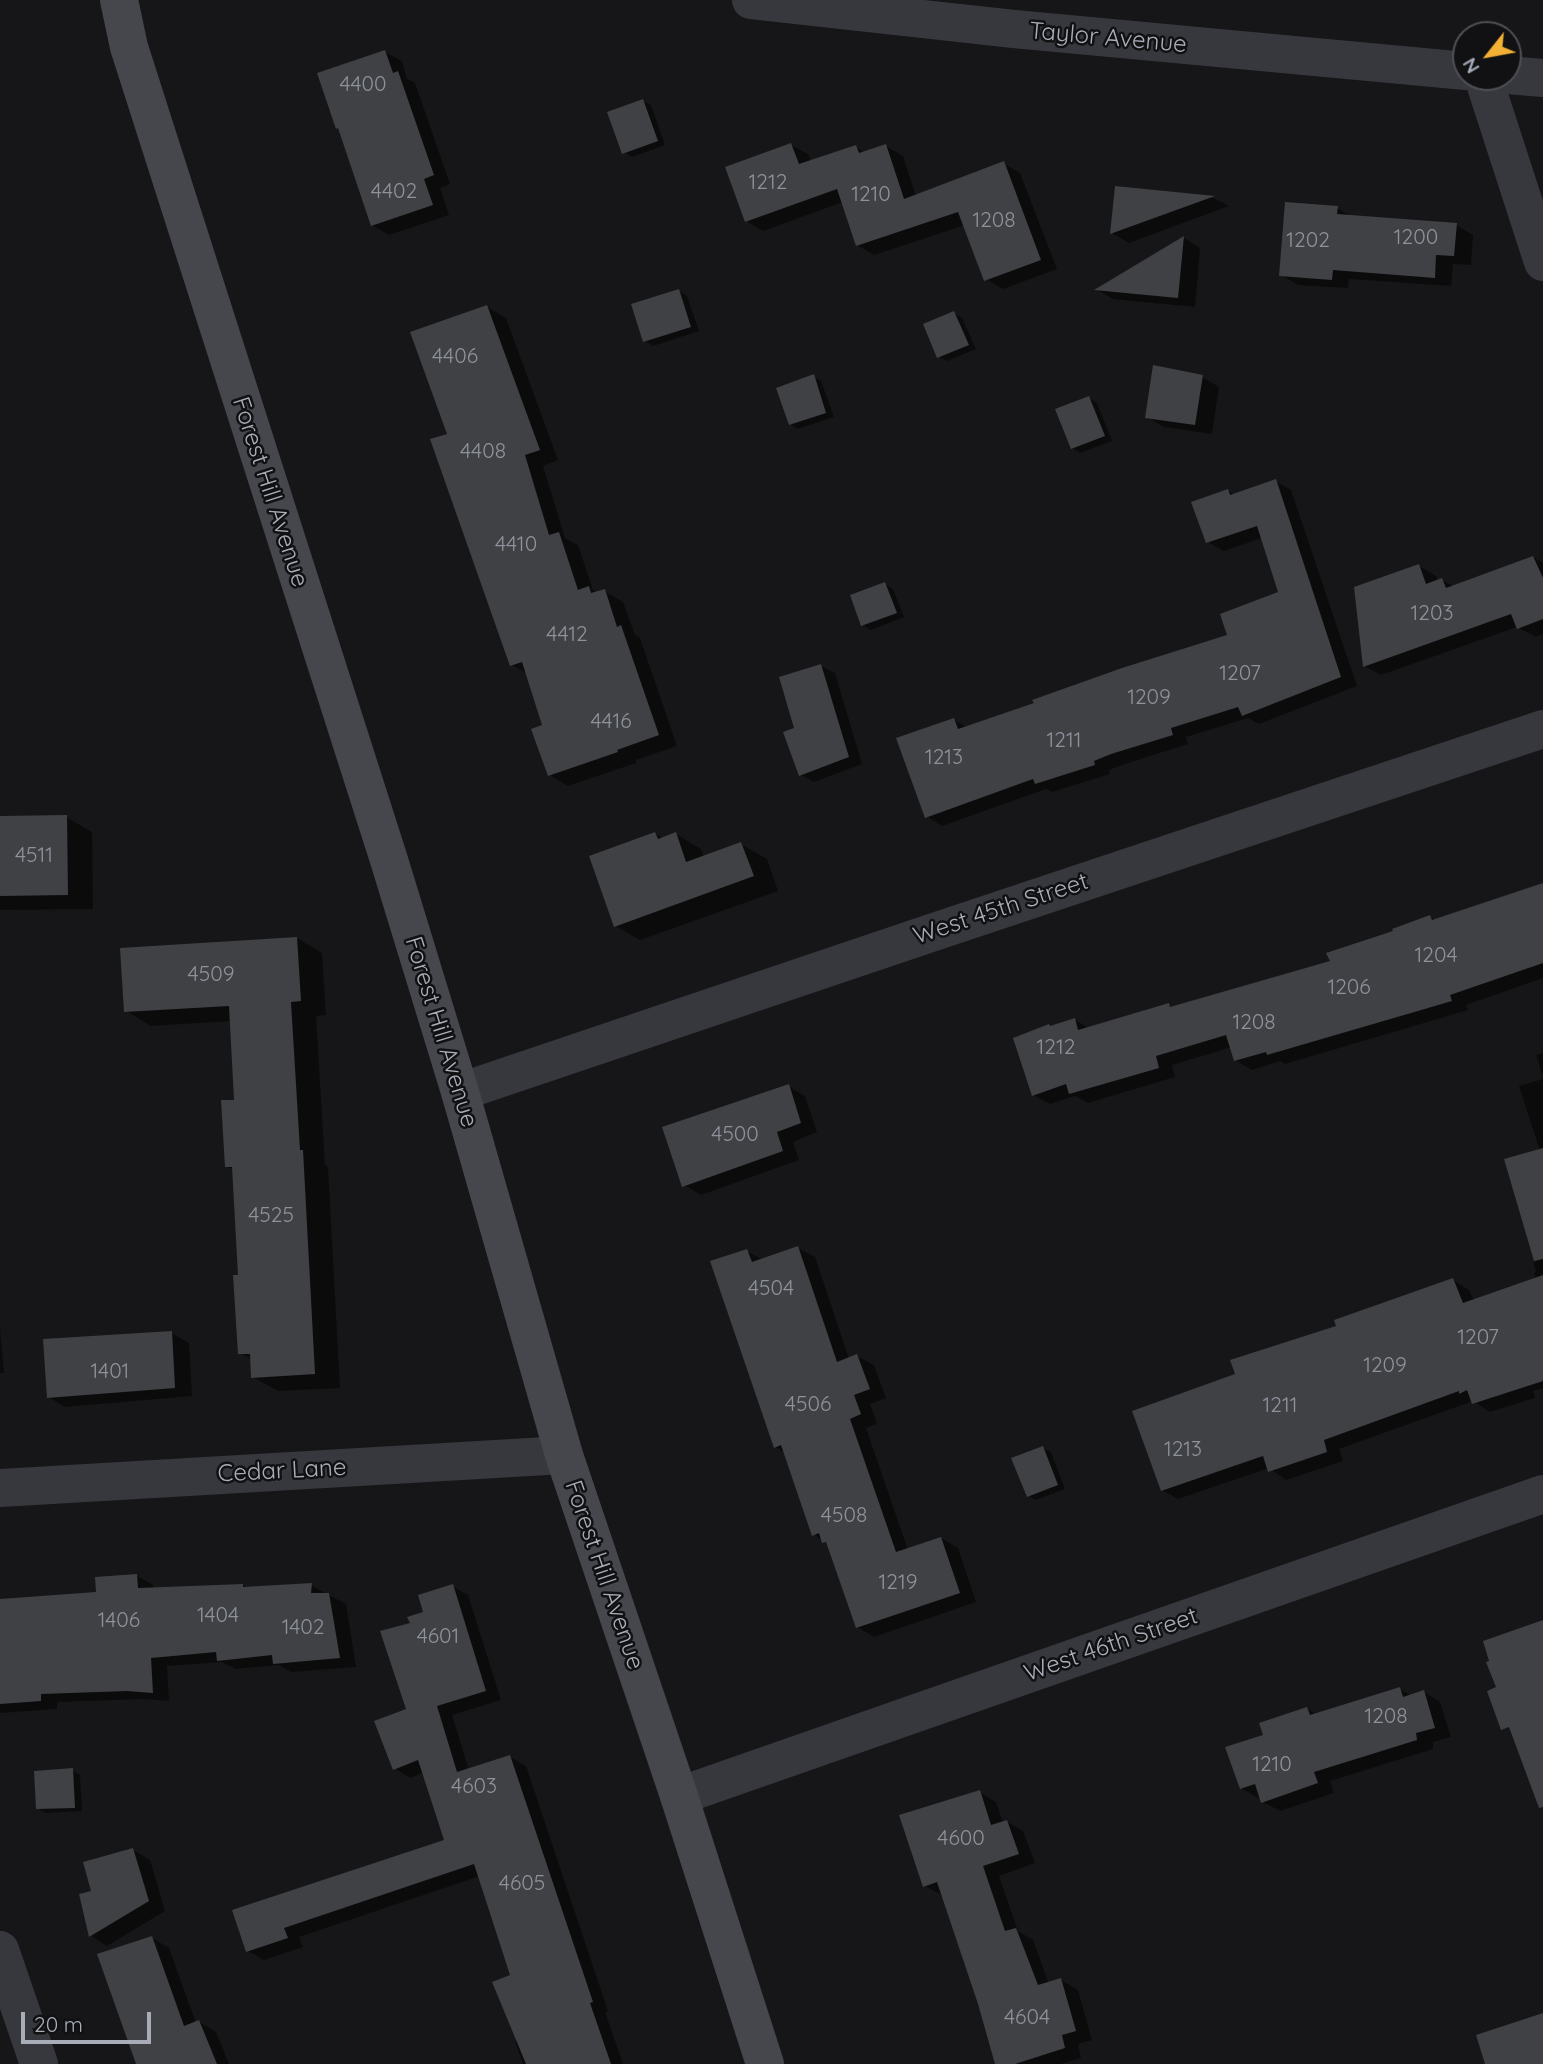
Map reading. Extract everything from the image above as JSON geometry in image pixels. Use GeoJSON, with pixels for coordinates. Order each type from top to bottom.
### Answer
{"type":"FeatureCollection","features":[{"type":"Feature","properties":{"kind":"main road","name":"Forest Hill Avenue"},"geometry":{"type":"LineString","coordinates":[[118,0],[133,60],[389,860],[460,1093],[564,1455],[679,1796],[765,2064]]}},
{"type":"Feature","properties":{"kind":"street","name":"Taylor Avenue"},"geometry":{"type":"LineString","coordinates":[[751,0],[1014,29],[1452,70]]}},
{"type":"Feature","properties":{"kind":"street"},"geometry":{"type":"LineString","coordinates":[[1522,76],[1543,78]]}},
{"type":"Feature","properties":{"kind":"street"},"geometry":{"type":"LineString","coordinates":[[1488,91],[1543,262]]}},
{"type":"Feature","properties":{"kind":"street","name":"West 45th Street"},"geometry":{"type":"LineString","coordinates":[[460,1093],[1543,729]]}},
{"type":"Feature","properties":{"kind":"street","name":"Cedar Lane"},"geometry":{"type":"LineString","coordinates":[[0,1488],[564,1455]]}},
{"type":"Feature","properties":{"kind":"street","name":"West 46th Street"},"geometry":{"type":"LineString","coordinates":[[679,1796],[1543,1494]]}},
{"type":"Feature","properties":{"kind":"street"},"geometry":{"type":"LineString","coordinates":[[0,1950],[39,2064]]}},
{"type":"Feature","properties":{"kind":"building"},"geometry":{"type":"Polygon","coordinates":[[[385,50],[393,73],[398,71],[434,175],[424,179],[433,205],[371,226],[317,73],[385,50]]]}},
{"type":"Feature","properties":{"kind":"building"},"geometry":{"type":"Polygon","coordinates":[[[643,99],[658,141],[622,154],[607,112],[643,99]]]}},
{"type":"Feature","properties":{"kind":"building"},"geometry":{"type":"Polygon","coordinates":[[[791,143],[799,164],[856,145],[859,153],[886,144],[904,199],[1004,161],[1041,260],[984,281],[958,212],[856,246],[837,189],[745,222],[725,167],[791,143]]]}},
{"type":"Feature","properties":{"kind":"building"},"geometry":{"type":"Polygon","coordinates":[[[1115,186],[1215,196],[1110,234],[1115,186]]]}},
{"type":"Feature","properties":{"kind":"building"},"geometry":{"type":"Polygon","coordinates":[[[1285,202],[1338,206],[1337,214],[1457,223],[1454,256],[1436,255],[1435,278],[1333,270],[1332,280],[1279,276],[1285,202]]]}},
{"type":"Feature","properties":{"kind":"building"},"geometry":{"type":"Polygon","coordinates":[[[1184,236],[1178,298],[1094,290],[1184,236]]]}},
{"type":"Feature","properties":{"kind":"building"},"geometry":{"type":"Polygon","coordinates":[[[679,289],[691,327],[643,342],[631,304],[679,289]]]}},
{"type":"Feature","properties":{"kind":"building"},"geometry":{"type":"Polygon","coordinates":[[[487,305],[540,450],[525,455],[549,535],[559,532],[578,590],[589,586],[591,593],[605,589],[617,627],[621,625],[659,735],[548,776],[531,729],[542,725],[522,662],[510,666],[430,439],[447,434],[410,332],[487,305]]]}},
{"type":"Feature","properties":{"kind":"building"},"geometry":{"type":"Polygon","coordinates":[[[954,311],[969,345],[937,358],[923,324],[954,311]]]}},
{"type":"Feature","properties":{"kind":"building"},"geometry":{"type":"Polygon","coordinates":[[[1153,365],[1203,375],[1195,425],[1145,418],[1153,365]]]}},
{"type":"Feature","properties":{"kind":"building"},"geometry":{"type":"Polygon","coordinates":[[[814,374],[826,413],[789,425],[776,388],[814,374]]]}},
{"type":"Feature","properties":{"kind":"building"},"geometry":{"type":"Polygon","coordinates":[[[1089,396],[1105,436],[1071,449],[1055,409],[1089,396]]]}},
{"type":"Feature","properties":{"kind":"building"},"geometry":{"type":"Polygon","coordinates":[[[1276,479],[1341,677],[1242,716],[1238,707],[1171,728],[1173,735],[1111,754],[1094,761],[1095,765],[1035,784],[1033,779],[925,818],[896,738],[954,718],[958,729],[1034,703],[1032,700],[1122,668],[1227,635],[1220,614],[1278,592],[1257,526],[1206,543],[1191,502],[1228,489],[1230,495],[1276,479]]]}},
{"type":"Feature","properties":{"kind":"building"},"geometry":{"type":"Polygon","coordinates":[[[1533,556],[1543,578],[1543,619],[1517,629],[1511,614],[1363,667],[1354,587],[1419,564],[1426,584],[1442,578],[1446,588],[1533,556]]]}},
{"type":"Feature","properties":{"kind":"building"},"geometry":{"type":"Polygon","coordinates":[[[885,582],[897,613],[861,626],[850,595],[885,582]]]}},
{"type":"Feature","properties":{"kind":"building"},"geometry":{"type":"Polygon","coordinates":[[[821,664],[849,757],[799,776],[783,732],[794,728],[779,677],[821,664]]]}},
{"type":"Feature","properties":{"kind":"building"},"geometry":{"type":"Polygon","coordinates":[[[67,815],[68,895],[0,896],[0,816],[67,815]]]}},
{"type":"Feature","properties":{"kind":"building"},"geometry":{"type":"Polygon","coordinates":[[[655,832],[658,839],[676,832],[686,862],[741,842],[754,876],[614,927],[589,856],[655,832]]]}},
{"type":"Feature","properties":{"kind":"building"},"geometry":{"type":"Polygon","coordinates":[[[1543,883],[1543,963],[1450,995],[1452,1001],[1267,1055],[1266,1052],[1234,1061],[1226,1035],[1156,1056],[1159,1068],[1069,1094],[1066,1084],[1032,1096],[1013,1038],[1049,1024],[1050,1026],[1075,1018],[1078,1030],[1169,1003],[1170,1007],[1330,961],[1326,953],[1393,931],[1392,929],[1430,915],[1432,920],[1543,883]]]}},
{"type":"Feature","properties":{"kind":"building"},"geometry":{"type":"Polygon","coordinates":[[[297,937],[301,1001],[291,1002],[300,1150],[303,1150],[315,1374],[251,1378],[250,1354],[238,1354],[233,1275],[238,1275],[232,1167],[225,1167],[221,1100],[234,1100],[229,1006],[124,1012],[120,948],[297,937]]]}},
{"type":"Feature","properties":{"kind":"building"},"geometry":{"type":"Polygon","coordinates":[[[789,1084],[801,1123],[777,1132],[783,1151],[682,1187],[662,1127],[789,1084]]]}},
{"type":"Feature","properties":{"kind":"building"},"geometry":{"type":"Polygon","coordinates":[[[1543,1148],[1543,1259],[1534,1261],[1504,1159],[1543,1148]]]}},
{"type":"Feature","properties":{"kind":"building"},"geometry":{"type":"Polygon","coordinates":[[[798,1246],[837,1362],[857,1354],[870,1389],[854,1395],[861,1414],[850,1419],[896,1552],[941,1537],[960,1593],[856,1628],[826,1542],[822,1543],[819,1533],[812,1536],[781,1445],[774,1448],[710,1261],[747,1249],[752,1262],[798,1246]]]}},
{"type":"Feature","properties":{"kind":"building"},"geometry":{"type":"Polygon","coordinates":[[[1543,1275],[1543,1381],[1472,1404],[1467,1390],[1459,1394],[1459,1391],[1324,1440],[1327,1452],[1268,1472],[1263,1456],[1161,1491],[1132,1411],[1235,1374],[1230,1360],[1336,1326],[1334,1320],[1453,1278],[1463,1303],[1543,1275]]]}},
{"type":"Feature","properties":{"kind":"building"},"geometry":{"type":"Polygon","coordinates":[[[172,1331],[175,1388],[47,1398],[43,1339],[172,1331]]]}},
{"type":"Feature","properties":{"kind":"building"},"geometry":{"type":"Polygon","coordinates":[[[1043,1446],[1058,1485],[1027,1497],[1011,1458],[1043,1446]]]}},
{"type":"Feature","properties":{"kind":"building"},"geometry":{"type":"Polygon","coordinates":[[[137,1574],[138,1588],[312,1583],[311,1593],[329,1593],[340,1658],[273,1664],[272,1655],[217,1661],[216,1652],[151,1658],[153,1693],[127,1691],[41,1694],[41,1701],[0,1704],[0,1599],[96,1592],[95,1577],[137,1574]]]}},
{"type":"Feature","properties":{"kind":"building"},"geometry":{"type":"Polygon","coordinates":[[[453,1584],[486,1691],[437,1706],[457,1772],[510,1755],[593,2002],[590,2003],[611,2064],[526,2064],[492,1982],[510,1975],[474,1864],[284,1928],[288,1938],[246,1952],[232,1910],[444,1840],[418,1760],[393,1770],[374,1721],[406,1709],[380,1631],[410,1623],[407,1617],[423,1612],[418,1595],[453,1584]]]}},
{"type":"Feature","properties":{"kind":"building"},"geometry":{"type":"Polygon","coordinates":[[[1543,1620],[1543,1807],[1539,1808],[1509,1727],[1501,1730],[1487,1691],[1496,1687],[1486,1662],[1489,1661],[1483,1641],[1543,1620]]]}},
{"type":"Feature","properties":{"kind":"building"},"geometry":{"type":"Polygon","coordinates":[[[1400,1687],[1403,1697],[1424,1690],[1435,1728],[1416,1733],[1417,1740],[1314,1772],[1318,1783],[1261,1803],[1255,1784],[1240,1789],[1225,1747],[1263,1735],[1259,1723],[1307,1707],[1310,1715],[1400,1687]]]}},
{"type":"Feature","properties":{"kind":"building"},"geometry":{"type":"Polygon","coordinates":[[[73,1768],[75,1808],[36,1809],[34,1771],[73,1768]]]}},
{"type":"Feature","properties":{"kind":"building"},"geometry":{"type":"Polygon","coordinates":[[[980,1790],[991,1825],[1007,1820],[1019,1854],[983,1866],[1005,1931],[1016,1928],[1038,1985],[1061,1978],[1076,2031],[1062,2035],[1065,2048],[1015,2064],[995,2064],[937,1882],[923,1887],[899,1815],[980,1790]]]}},
{"type":"Feature","properties":{"kind":"building"},"geometry":{"type":"Polygon","coordinates":[[[133,1848],[149,1901],[89,1937],[79,1894],[91,1891],[83,1862],[133,1848]]]}},
{"type":"Feature","properties":{"kind":"building"},"geometry":{"type":"Polygon","coordinates":[[[152,1936],[184,2026],[199,2020],[217,2064],[136,2064],[97,1954],[152,1936]]]}},
{"type":"Feature","properties":{"kind":"building"},"geometry":{"type":"Polygon","coordinates":[[[1543,2013],[1543,2064],[1485,2064],[1476,2035],[1543,2013]]]}}]}
